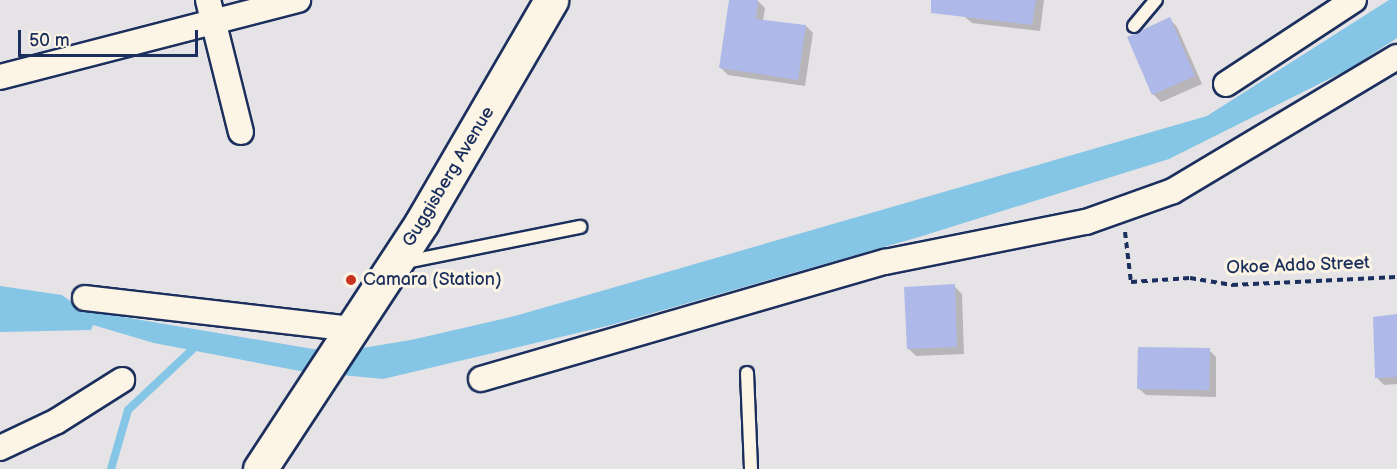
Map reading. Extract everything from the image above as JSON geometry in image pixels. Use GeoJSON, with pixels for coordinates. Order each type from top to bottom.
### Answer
{"type":"FeatureCollection","features":[{"type":"Feature","properties":{"kind":"main road","name":"Guggisberg Avenue"},"geometry":{"type":"LineString","coordinates":[[260,469],[302,408],[477,133],[551,0]]}},
{"type":"Feature","properties":{"kind":"street"},"geometry":{"type":"LineString","coordinates":[[0,77],[209,11],[298,0]]}},
{"type":"Feature","properties":{"kind":"street"},"geometry":{"type":"LineString","coordinates":[[1226,84],[1354,0]]}},
{"type":"Feature","properties":{"kind":"street"},"geometry":{"type":"LineString","coordinates":[[209,11],[241,132]]}},
{"type":"Feature","properties":{"kind":"street"},"geometry":{"type":"LineString","coordinates":[[481,379],[885,262],[1086,222],[1123,209],[1173,191],[1397,57]]}},
{"type":"Feature","properties":{"kind":"street"},"geometry":{"type":"LineString","coordinates":[[85,298],[346,338]]}},
{"type":"Feature","properties":{"kind":"street"},"geometry":{"type":"LineString","coordinates":[[0,448],[57,421],[122,380]]}},
{"type":"Feature","properties":{"kind":"lane"},"geometry":{"type":"LineString","coordinates":[[1134,26],[1156,0]]}},
{"type":"Feature","properties":{"kind":"lane"},"geometry":{"type":"LineString","coordinates":[[394,265],[580,226]]}},
{"type":"Feature","properties":{"kind":"lane"},"geometry":{"type":"LineString","coordinates":[[747,373],[751,469]]}},
{"type":"Feature","properties":{"kind":"path","name":"Okoe Addo Street"},"geometry":{"type":"LineString","coordinates":[[1123,209],[1131,282],[1190,278],[1232,285],[1397,276]]}},
{"type":"Feature","properties":{"kind":"water"},"geometry":{"type":"Polygon","coordinates":[[[1389,0],[1397,0],[1397,38],[1349,69],[1169,159],[919,237],[611,325],[383,379],[300,371],[154,343],[93,325],[91,330],[0,332],[0,286],[62,295],[82,310],[313,349],[356,349],[411,340],[515,316],[1207,116],[1389,0]]]}},
{"type":"Feature","properties":{"kind":"building"},"geometry":{"type":"Polygon","coordinates":[[[729,0],[758,0],[756,19],[806,25],[798,80],[719,68],[729,0]]]}},
{"type":"Feature","properties":{"kind":"building"},"geometry":{"type":"Polygon","coordinates":[[[931,0],[1036,0],[1032,25],[931,13],[931,0]]]}},
{"type":"Feature","properties":{"kind":"building"},"geometry":{"type":"Polygon","coordinates":[[[1170,17],[1195,76],[1152,95],[1127,37],[1170,17]]]}},
{"type":"Feature","properties":{"kind":"building"},"geometry":{"type":"Polygon","coordinates":[[[955,284],[957,347],[907,349],[904,287],[955,284]]]}},
{"type":"Feature","properties":{"kind":"building"},"geometry":{"type":"Polygon","coordinates":[[[1397,314],[1397,377],[1375,378],[1373,317],[1397,314]]]}},
{"type":"Feature","properties":{"kind":"building"},"geometry":{"type":"Polygon","coordinates":[[[1138,347],[1210,348],[1209,390],[1137,389],[1138,347]]]}},
{"type":"Feature","properties":{"kind":"waterway"},"geometry":{"type":"LineString","coordinates":[[111,469],[128,410],[192,350]]}},
{"type":"Feature","properties":{"kind":"place","name":"Camara (Station)"},"geometry":{"type":"Point","coordinates":[351,280]}}]}
